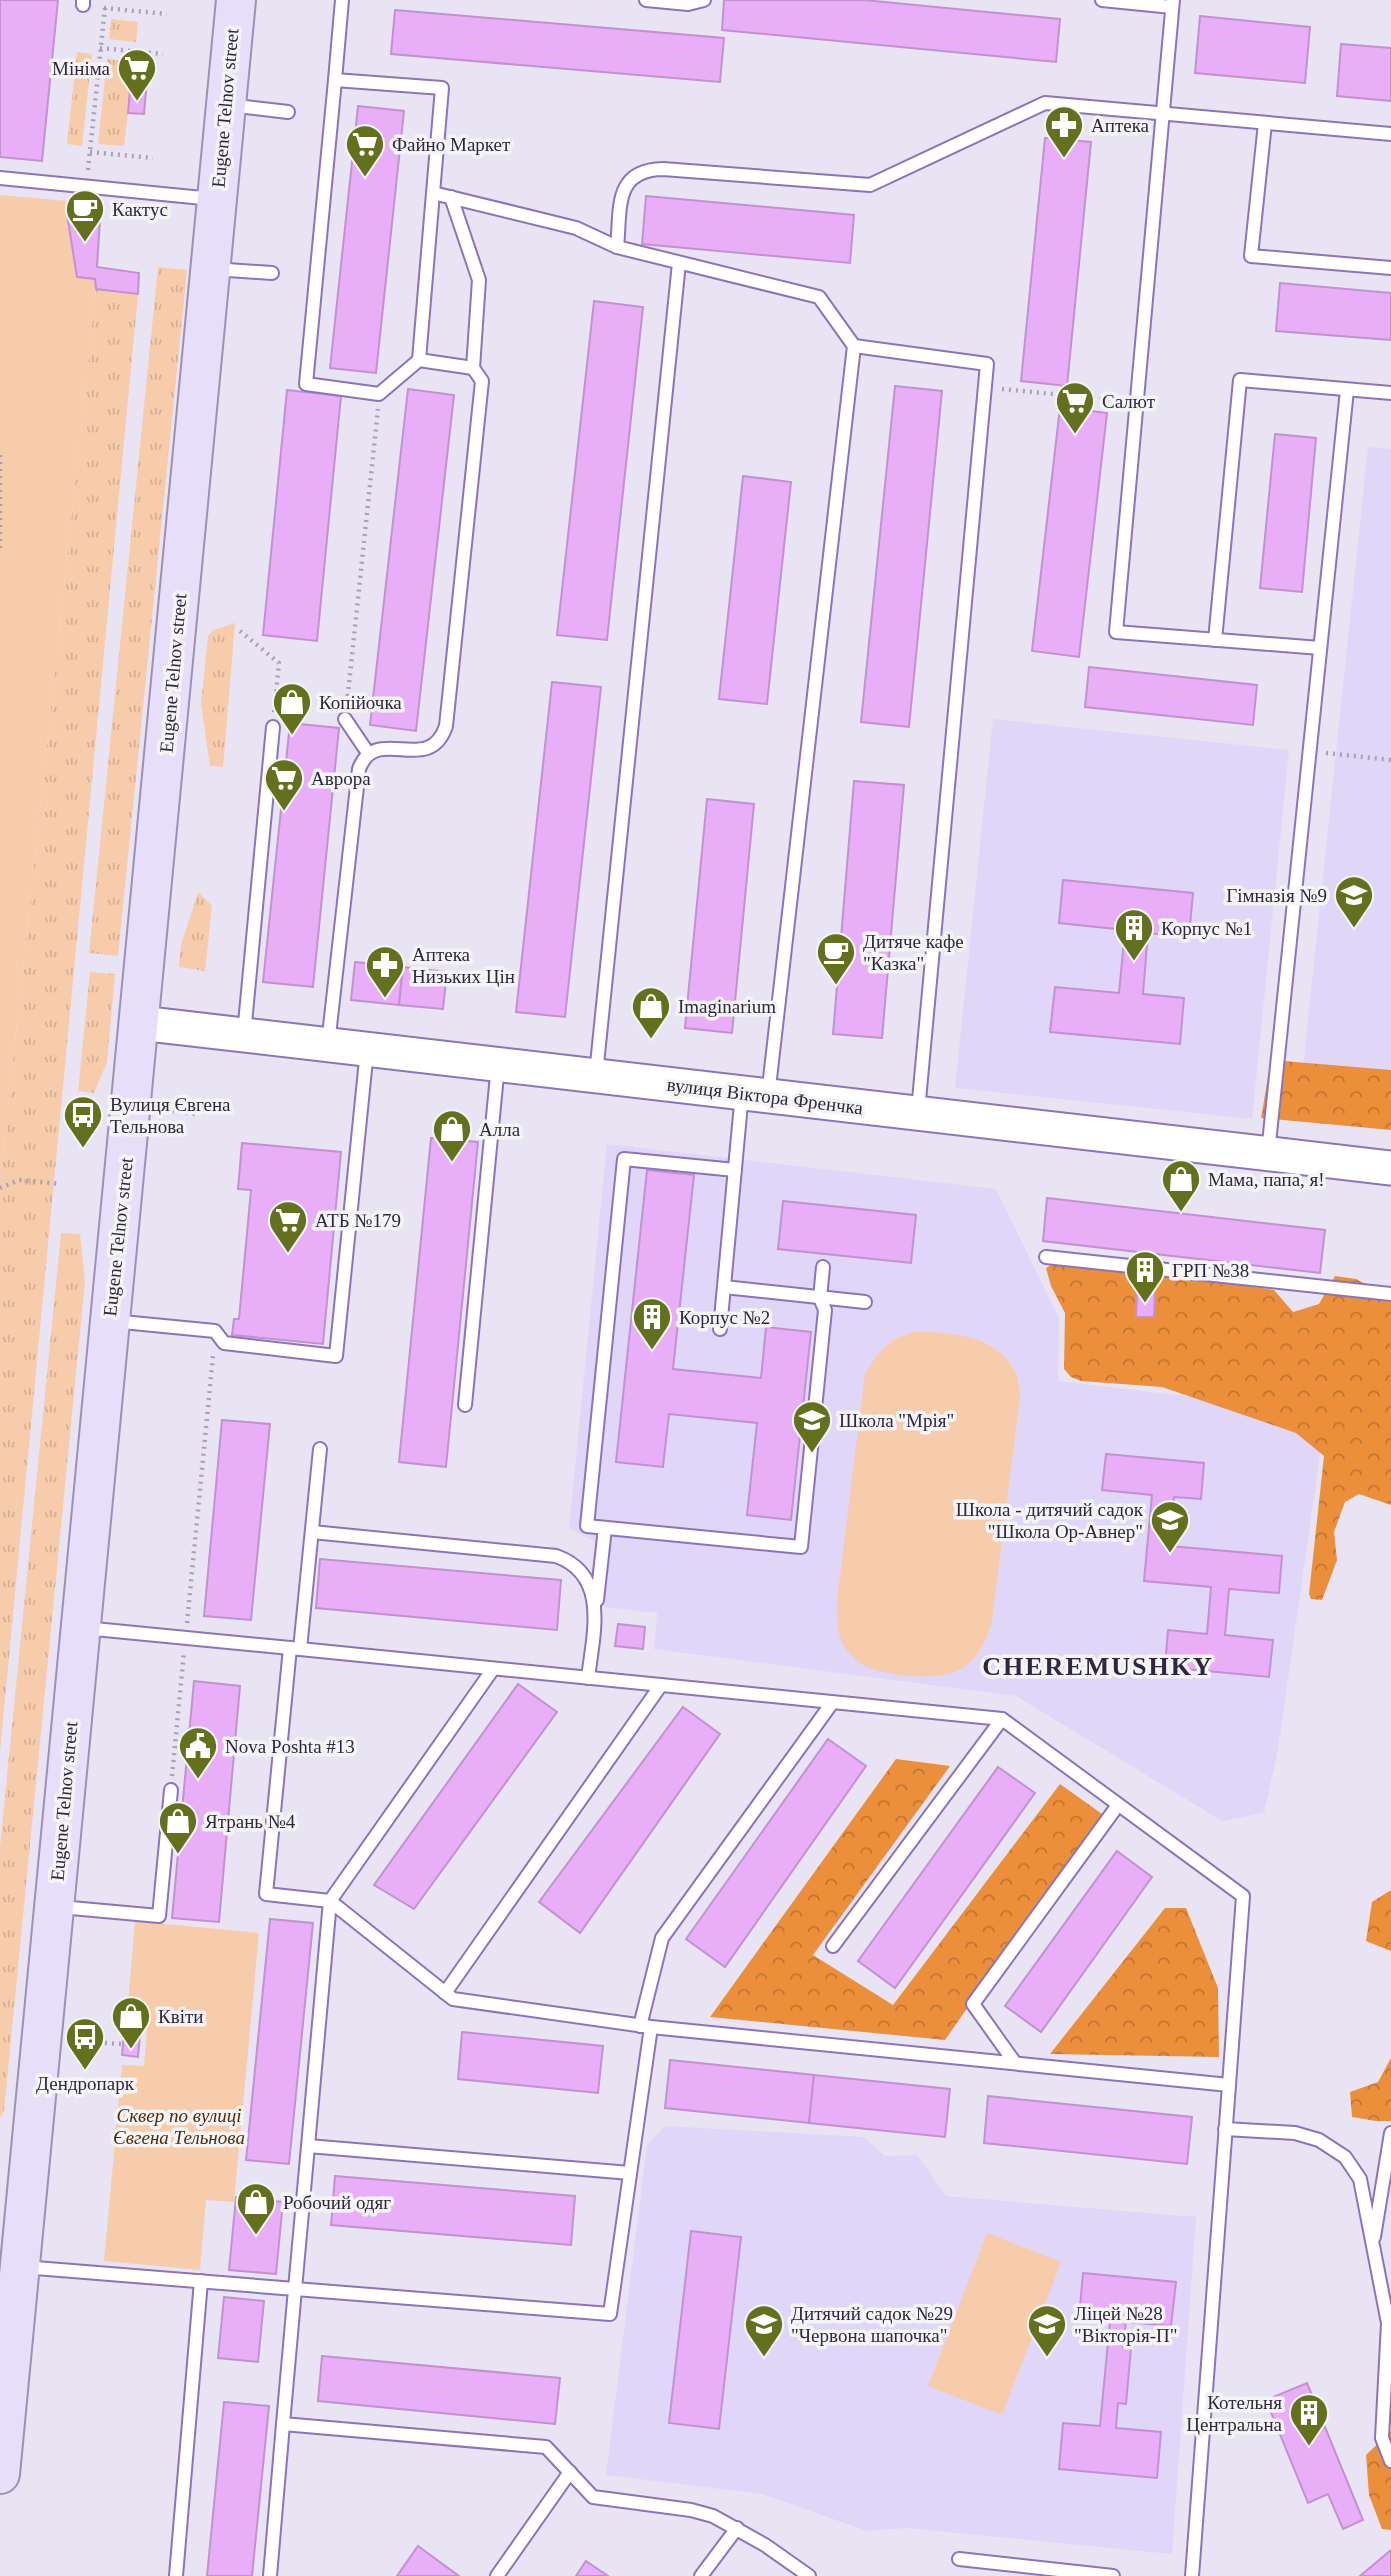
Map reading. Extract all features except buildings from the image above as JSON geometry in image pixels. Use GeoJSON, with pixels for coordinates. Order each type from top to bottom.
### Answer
{"type":"FeatureCollection","features":[{"type":"Feature","properties":{"kind":"main road","name":"Eugene Telnov street"},"geometry":{"type":"LineString","coordinates":[[0,2474],[236,0]]}},
{"type":"Feature","properties":{"kind":"street","name":"вулиця Віктора Френчка"},"geometry":{"type":"LineString","coordinates":[[140,1023],[1391,1168]]}},
{"type":"Feature","properties":{"kind":"lane"},"geometry":{"type":"LineString","coordinates":[[335,80],[442,88],[419,360],[379,394],[306,384],[342,0]]}},
{"type":"Feature","properties":{"kind":"lane"},"geometry":{"type":"LineString","coordinates":[[646,0],[688,4],[704,0]]}},
{"type":"Feature","properties":{"kind":"lane"},"geometry":{"type":"LineString","coordinates":[[1102,0],[1172,4],[1116,632],[1320,649]]}},
{"type":"Feature","properties":{"kind":"lane"},"geometry":{"type":"LineString","coordinates":[[617,247],[622,195],[627,182],[636,174],[648,170],[870,185],[1045,103],[1391,134]]}},
{"type":"Feature","properties":{"kind":"lane"},"geometry":{"type":"LineString","coordinates":[[226,105],[288,112]]}},
{"type":"Feature","properties":{"kind":"lane"},"geometry":{"type":"LineString","coordinates":[[1265,123],[1251,256],[1391,268]]}},
{"type":"Feature","properties":{"kind":"lane"},"geometry":{"type":"LineString","coordinates":[[0,178],[216,200]]}},
{"type":"Feature","properties":{"kind":"lane"},"geometry":{"type":"LineString","coordinates":[[433,192],[576,228],[617,247],[819,297],[854,346],[755,1095],[735,1170],[720,1329]]}},
{"type":"Feature","properties":{"kind":"lane"},"geometry":{"type":"LineString","coordinates":[[328,1045],[359,769],[368,753],[382,748],[426,749],[436,744],[443,736],[446,726],[482,382],[473,368],[479,280],[452,197]]}},
{"type":"Feature","properties":{"kind":"lane"},"geometry":{"type":"LineString","coordinates":[[596,1076],[680,263]]}},
{"type":"Feature","properties":{"kind":"lane"},"geometry":{"type":"LineString","coordinates":[[210,269],[272,273]]}},
{"type":"Feature","properties":{"kind":"lane"},"geometry":{"type":"LineString","coordinates":[[854,346],[987,363],[918,1113]]}},
{"type":"Feature","properties":{"kind":"lane"},"geometry":{"type":"LineString","coordinates":[[419,360],[473,368]]}},
{"type":"Feature","properties":{"kind":"lane"},"geometry":{"type":"LineString","coordinates":[[1216,640],[1240,380],[1391,394]]}},
{"type":"Feature","properties":{"kind":"lane"},"geometry":{"type":"LineString","coordinates":[[1268,1154],[1347,390]]}},
{"type":"Feature","properties":{"kind":"lane"},"geometry":{"type":"LineString","coordinates":[[345,719],[368,753]]}},
{"type":"Feature","properties":{"kind":"lane"},"geometry":{"type":"LineString","coordinates":[[244,1034],[273,727]]}},
{"type":"Feature","properties":{"kind":"lane"},"geometry":{"type":"LineString","coordinates":[[110,1321],[215,1331],[224,1343],[336,1356],[367,1050]]}},
{"type":"Feature","properties":{"kind":"lane"},"geometry":{"type":"LineString","coordinates":[[465,1405],[498,1065]]}},
{"type":"Feature","properties":{"kind":"lane"},"geometry":{"type":"LineString","coordinates":[[735,1170],[624,1159],[587,1526],[801,1547],[825,1310],[820,1298],[823,1267]]}},
{"type":"Feature","properties":{"kind":"lane"},"geometry":{"type":"LineString","coordinates":[[1046,1257],[1391,1294]]}},
{"type":"Feature","properties":{"kind":"lane"},"geometry":{"type":"LineString","coordinates":[[724,1287],[865,1302]]}},
{"type":"Feature","properties":{"kind":"lane"},"geometry":{"type":"LineString","coordinates":[[320,1450],[312,1532],[265,1894],[330,1901],[453,1999],[646,2026],[1229,2085]]}},
{"type":"Feature","properties":{"kind":"lane"},"geometry":{"type":"LineString","coordinates":[[588,1678],[605,1528]]}},
{"type":"Feature","properties":{"kind":"lane"},"geometry":{"type":"LineString","coordinates":[[312,1532],[556,1556],[568,1560],[581,1572],[596,1609]]}},
{"type":"Feature","properties":{"kind":"lane"},"geometry":{"type":"LineString","coordinates":[[80,1628],[1002,1719],[1243,1896],[1192,2576]]}},
{"type":"Feature","properties":{"kind":"lane"},"geometry":{"type":"LineString","coordinates":[[270,2576],[330,1901],[493,1669]]}},
{"type":"Feature","properties":{"kind":"lane"},"geometry":{"type":"LineString","coordinates":[[445,1993],[661,1685]]}},
{"type":"Feature","properties":{"kind":"lane"},"geometry":{"type":"LineString","coordinates":[[20,2266],[610,2314],[630,2174],[646,2026],[663,1938],[832,1703]]}},
{"type":"Feature","properties":{"kind":"lane"},"geometry":{"type":"LineString","coordinates":[[833,1946],[1002,1719]]}},
{"type":"Feature","properties":{"kind":"lane"},"geometry":{"type":"LineString","coordinates":[[54,1906],[159,1916],[171,1790]]}},
{"type":"Feature","properties":{"kind":"lane"},"geometry":{"type":"LineString","coordinates":[[1015,2063],[974,2004],[1118,1805]]}},
{"type":"Feature","properties":{"kind":"lane"},"geometry":{"type":"LineString","coordinates":[[1226,2129],[1295,2133],[1319,2140],[1345,2157],[1360,2179],[1388,2323],[1382,2438],[1391,2461]]}},
{"type":"Feature","properties":{"kind":"lane"},"geometry":{"type":"LineString","coordinates":[[1373,2245],[1391,2133]]}},
{"type":"Feature","properties":{"kind":"lane"},"geometry":{"type":"LineString","coordinates":[[308,2146],[630,2174]]}},
{"type":"Feature","properties":{"kind":"lane"},"geometry":{"type":"LineString","coordinates":[[176,2576],[201,2281]]}},
{"type":"Feature","properties":{"kind":"lane"},"geometry":{"type":"LineString","coordinates":[[283,2424],[546,2447],[593,2497],[691,2510],[737,2528],[809,2576]]}},
{"type":"Feature","properties":{"kind":"lane"},"geometry":{"type":"LineString","coordinates":[[497,2576],[570,2473]]}},
{"type":"Feature","properties":{"kind":"lane"},"geometry":{"type":"LineString","coordinates":[[701,2576],[737,2528]]}},
{"type":"Feature","properties":{"kind":"lane"},"geometry":{"type":"LineString","coordinates":[[959,2559],[1113,2576]]}},
{"type":"Feature","properties":{"kind":"path"},"geometry":{"type":"LineString","coordinates":[[83,3],[104,8],[167,14]]}},
{"type":"Feature","properties":{"kind":"path"},"geometry":{"type":"LineString","coordinates":[[86,187],[104,8]]}},
{"type":"Feature","properties":{"kind":"path"},"geometry":{"type":"LineString","coordinates":[[100,48],[163,54]]}},
{"type":"Feature","properties":{"kind":"path"},"geometry":{"type":"LineString","coordinates":[[90,152],[153,158]]}},
{"type":"Feature","properties":{"kind":"path"},"geometry":{"type":"LineString","coordinates":[[984,388],[1137,402]]}},
{"type":"Feature","properties":{"kind":"path"},"geometry":{"type":"LineString","coordinates":[[345,719],[379,394]]}},
{"type":"Feature","properties":{"kind":"path"},"geometry":{"type":"LineString","coordinates":[[0,455],[0,551]]}},
{"type":"Feature","properties":{"kind":"path"},"geometry":{"type":"LineString","coordinates":[[240,631],[279,663],[273,727]]}},
{"type":"Feature","properties":{"kind":"path"},"geometry":{"type":"LineString","coordinates":[[1309,752],[1391,760]]}},
{"type":"Feature","properties":{"kind":"path"},"geometry":{"type":"LineString","coordinates":[[165,1110],[195,1114]]}},
{"type":"Feature","properties":{"kind":"path"},"geometry":{"type":"LineString","coordinates":[[0,1188],[19,1180],[61,1184]]}},
{"type":"Feature","properties":{"kind":"path"},"geometry":{"type":"LineString","coordinates":[[171,1790],[215,1331]]}},
{"type":"Feature","properties":{"kind":"path"},"geometry":{"type":"LineString","coordinates":[[105,2043],[123,2045]]}},
{"type":"Feature","properties":{"kind":"shaded area","name":"Гімназія №9"},"geometry":{"type":"Polygon","coordinates":[[[1368,447],[1391,449],[1391,1115],[1299,1106],[1368,447]]]}},
{"type":"Feature","properties":{"kind":"shaded area"},"geometry":{"type":"Polygon","coordinates":[[[993,719],[1289,750],[1252,1119],[955,1088],[993,719]]]}},
{"type":"Feature","properties":{"kind":"shaded area","name":"Школа \"Мрія\""},"geometry":{"type":"Polygon","coordinates":[[[607,1144],[996,1189],[1059,1318],[1058,1381],[1326,1413],[1278,1750],[1264,1813],[1222,1821],[1016,1696],[654,1649],[657,1613],[604,1607],[608,1576],[591,1573],[595,1542],[569,1528],[607,1144]]]}},
{"type":"Feature","properties":{"kind":"shaded area"},"geometry":{"type":"Polygon","coordinates":[[[665,2126],[864,2137],[885,2156],[917,2155],[946,2196],[1196,2217],[1172,2554],[906,2528],[867,2531],[762,2494],[606,2475],[647,2145],[665,2126]]]}},
{"type":"Feature","properties":{"kind":"green space"},"geometry":{"type":"Polygon","coordinates":[[[111,19],[138,22],[136,42],[109,39],[111,19]]]}},
{"type":"Feature","properties":{"kind":"green space"},"geometry":{"type":"Polygon","coordinates":[[[77,52],[92,54],[82,146],[67,144],[77,52]]]}},
{"type":"Feature","properties":{"kind":"green space"},"geometry":{"type":"Polygon","coordinates":[[[107,59],[134,62],[124,146],[98,144],[107,59]]]}},
{"type":"Feature","properties":{"kind":"green space"},"geometry":{"type":"Polygon","coordinates":[[[0,195],[67,201],[77,276],[95,279],[96,289],[0,1181],[0,195]]]}},
{"type":"Feature","properties":{"kind":"green space"},"geometry":{"type":"Polygon","coordinates":[[[158,267],[187,270],[118,956],[89,953],[158,267]]]}},
{"type":"Feature","properties":{"kind":"green space"},"geometry":{"type":"Polygon","coordinates":[[[96,289],[138,294],[0,1752],[0,1181],[96,289]]]}},
{"type":"Feature","properties":{"kind":"green space"},"geometry":{"type":"Polygon","coordinates":[[[235,623],[223,767],[210,766],[201,704],[208,636],[213,630],[235,623]]]}},
{"type":"Feature","properties":{"kind":"green space"},"geometry":{"type":"Polygon","coordinates":[[[198,892],[212,906],[205,971],[179,967],[181,945],[198,892]]]}},
{"type":"Feature","properties":{"kind":"green space"},"geometry":{"type":"Polygon","coordinates":[[[90,972],[115,974],[107,1062],[94,1093],[78,1091],[90,972]]]}},
{"type":"Feature","properties":{"kind":"green space"},"geometry":{"type":"Polygon","coordinates":[[[1271,1060],[1391,1070],[1391,1130],[1261,1118],[1271,1060]]]}},
{"type":"Feature","properties":{"kind":"green space"},"geometry":{"type":"Polygon","coordinates":[[[61,1233],[80,1234],[85,1281],[4,2111],[0,2118],[0,1847],[61,1233]]]}},
{"type":"Feature","properties":{"kind":"green space"},"geometry":{"type":"Polygon","coordinates":[[[1069,1254],[1169,1277],[1274,1290],[1293,1312],[1319,1304],[1335,1276],[1356,1279],[1391,1298],[1391,1505],[1359,1494],[1345,1502],[1334,1532],[1337,1560],[1322,1600],[1311,1599],[1309,1594],[1324,1456],[1296,1433],[1162,1387],[1081,1381],[1071,1377],[1064,1369],[1065,1313],[1051,1286],[1046,1268],[1069,1254]]]}},
{"type":"Feature","properties":{"kind":"green space"},"geometry":{"type":"Polygon","coordinates":[[[913,1332],[972,1338],[999,1351],[1016,1374],[1020,1397],[990,1627],[981,1648],[967,1665],[951,1673],[927,1676],[886,1673],[863,1665],[845,1648],[837,1619],[837,1600],[865,1374],[884,1347],[913,1332]]]}},
{"type":"Feature","properties":{"kind":"green space"},"geometry":{"type":"Polygon","coordinates":[[[896,1759],[950,1766],[813,1955],[893,2005],[1060,1784],[1102,1814],[945,2040],[710,2017],[896,1759]]]}},
{"type":"Feature","properties":{"kind":"green space"},"geometry":{"type":"Polygon","coordinates":[[[1391,1890],[1391,1951],[1366,1941],[1372,1902],[1391,1890]]]}},
{"type":"Feature","properties":{"kind":"green space"},"geometry":{"type":"Polygon","coordinates":[[[1165,1908],[1186,1908],[1218,1988],[1219,2057],[1050,2054],[1165,1908]]]}},
{"type":"Feature","properties":{"kind":"green space","name":"Сквер по вулиці Євгена Тельнова"},"geometry":{"type":"Polygon","coordinates":[[[135,1921],[259,1933],[234,2202],[206,2200],[200,2270],[104,2261],[122,2065],[144,2066],[147,2029],[126,2026],[135,1921]]]}},
{"type":"Feature","properties":{"kind":"green space"},"geometry":{"type":"Polygon","coordinates":[[[1391,2058],[1391,2121],[1352,2117],[1350,2092],[1378,2082],[1391,2058]]]}},
{"type":"Feature","properties":{"kind":"green space"},"geometry":{"type":"Polygon","coordinates":[[[987,2233],[1061,2262],[1002,2415],[928,2386],[987,2233]]]}},
{"type":"Feature","properties":{"kind":"green space"},"geometry":{"type":"Polygon","coordinates":[[[1391,2431],[1391,2530],[1382,2529],[1369,2495],[1366,2455],[1391,2431]]]}},
{"type":"Feature","properties":{"kind":"place","name":"Мініма"},"geometry":{"type":"Point","coordinates":[137,102]}},
{"type":"Feature","properties":{"kind":"place","name":"Аптека"},"geometry":{"type":"Point","coordinates":[1064,159]}},
{"type":"Feature","properties":{"kind":"place","name":"Файно Маркет"},"geometry":{"type":"Point","coordinates":[365,178]}},
{"type":"Feature","properties":{"kind":"place","name":"Кактус"},"geometry":{"type":"Point","coordinates":[85,243]}},
{"type":"Feature","properties":{"kind":"place","name":"Салют"},"geometry":{"type":"Point","coordinates":[1075,435]}},
{"type":"Feature","properties":{"kind":"place","name":"Копійочка"},"geometry":{"type":"Point","coordinates":[292,736]}},
{"type":"Feature","properties":{"kind":"place","name":"Аврора"},"geometry":{"type":"Point","coordinates":[284,812]}},
{"type":"Feature","properties":{"kind":"place","name":"Гімназія №9"},"geometry":{"type":"Point","coordinates":[1354,929]}},
{"type":"Feature","properties":{"kind":"place","name":"Корпус №1"},"geometry":{"type":"Point","coordinates":[1134,962]}},
{"type":"Feature","properties":{"kind":"place","name":"Дитяче кафе \"Казка\""},"geometry":{"type":"Point","coordinates":[836,986]}},
{"type":"Feature","properties":{"kind":"place","name":"Аптека Низьких Цін"},"geometry":{"type":"Point","coordinates":[385,999]}},
{"type":"Feature","properties":{"kind":"place","name":"Imaginarium"},"geometry":{"type":"Point","coordinates":[651,1040]}},
{"type":"Feature","properties":{"kind":"place","name":"Вулиця Євгена Тельнова"},"geometry":{"type":"Point","coordinates":[83,1149]}},
{"type":"Feature","properties":{"kind":"place","name":"Алла"},"geometry":{"type":"Point","coordinates":[452,1163]}},
{"type":"Feature","properties":{"kind":"place","name":"Мама, папа, я!"},"geometry":{"type":"Point","coordinates":[1181,1213]}},
{"type":"Feature","properties":{"kind":"place","name":"АТБ №179"},"geometry":{"type":"Point","coordinates":[288,1254]}},
{"type":"Feature","properties":{"kind":"place","name":"ГРП №38"},"geometry":{"type":"Point","coordinates":[1145,1304]}},
{"type":"Feature","properties":{"kind":"place","name":"Корпус №2"},"geometry":{"type":"Point","coordinates":[652,1351]}},
{"type":"Feature","properties":{"kind":"place","name":"Школа \"Мрія\""},"geometry":{"type":"Point","coordinates":[812,1454]}},
{"type":"Feature","properties":{"kind":"place","name":"Школа - дитячий садок \"Школа Ор-Авнер\""},"geometry":{"type":"Point","coordinates":[1170,1554]}},
{"type":"Feature","properties":{"kind":"place","name":"Nova Poshta #13"},"geometry":{"type":"Point","coordinates":[198,1780]}},
{"type":"Feature","properties":{"kind":"place","name":"Ятрань №4"},"geometry":{"type":"Point","coordinates":[178,1855]}},
{"type":"Feature","properties":{"kind":"place","name":"Квіти"},"geometry":{"type":"Point","coordinates":[131,2050]}},
{"type":"Feature","properties":{"kind":"place","name":"Дендропарк"},"geometry":{"type":"Point","coordinates":[85,2071]}},
{"type":"Feature","properties":{"kind":"place","name":"Робочий одяг"},"geometry":{"type":"Point","coordinates":[256,2236]}},
{"type":"Feature","properties":{"kind":"place","name":"Дитячий садок №29 \"Червона шапочка\""},"geometry":{"type":"Point","coordinates":[764,2358]}},
{"type":"Feature","properties":{"kind":"place","name":"Ліцей №28 \"Вікторія-П\""},"geometry":{"type":"Point","coordinates":[1047,2358]}},
{"type":"Feature","properties":{"kind":"place","name":"Котельня Центральна"},"geometry":{"type":"Point","coordinates":[1309,2447]}},
{"type":"Feature","properties":{"kind":"district","name":"CHEREMUSHKY"},"geometry":{"type":"Point","coordinates":[1098,1666]}}]}
